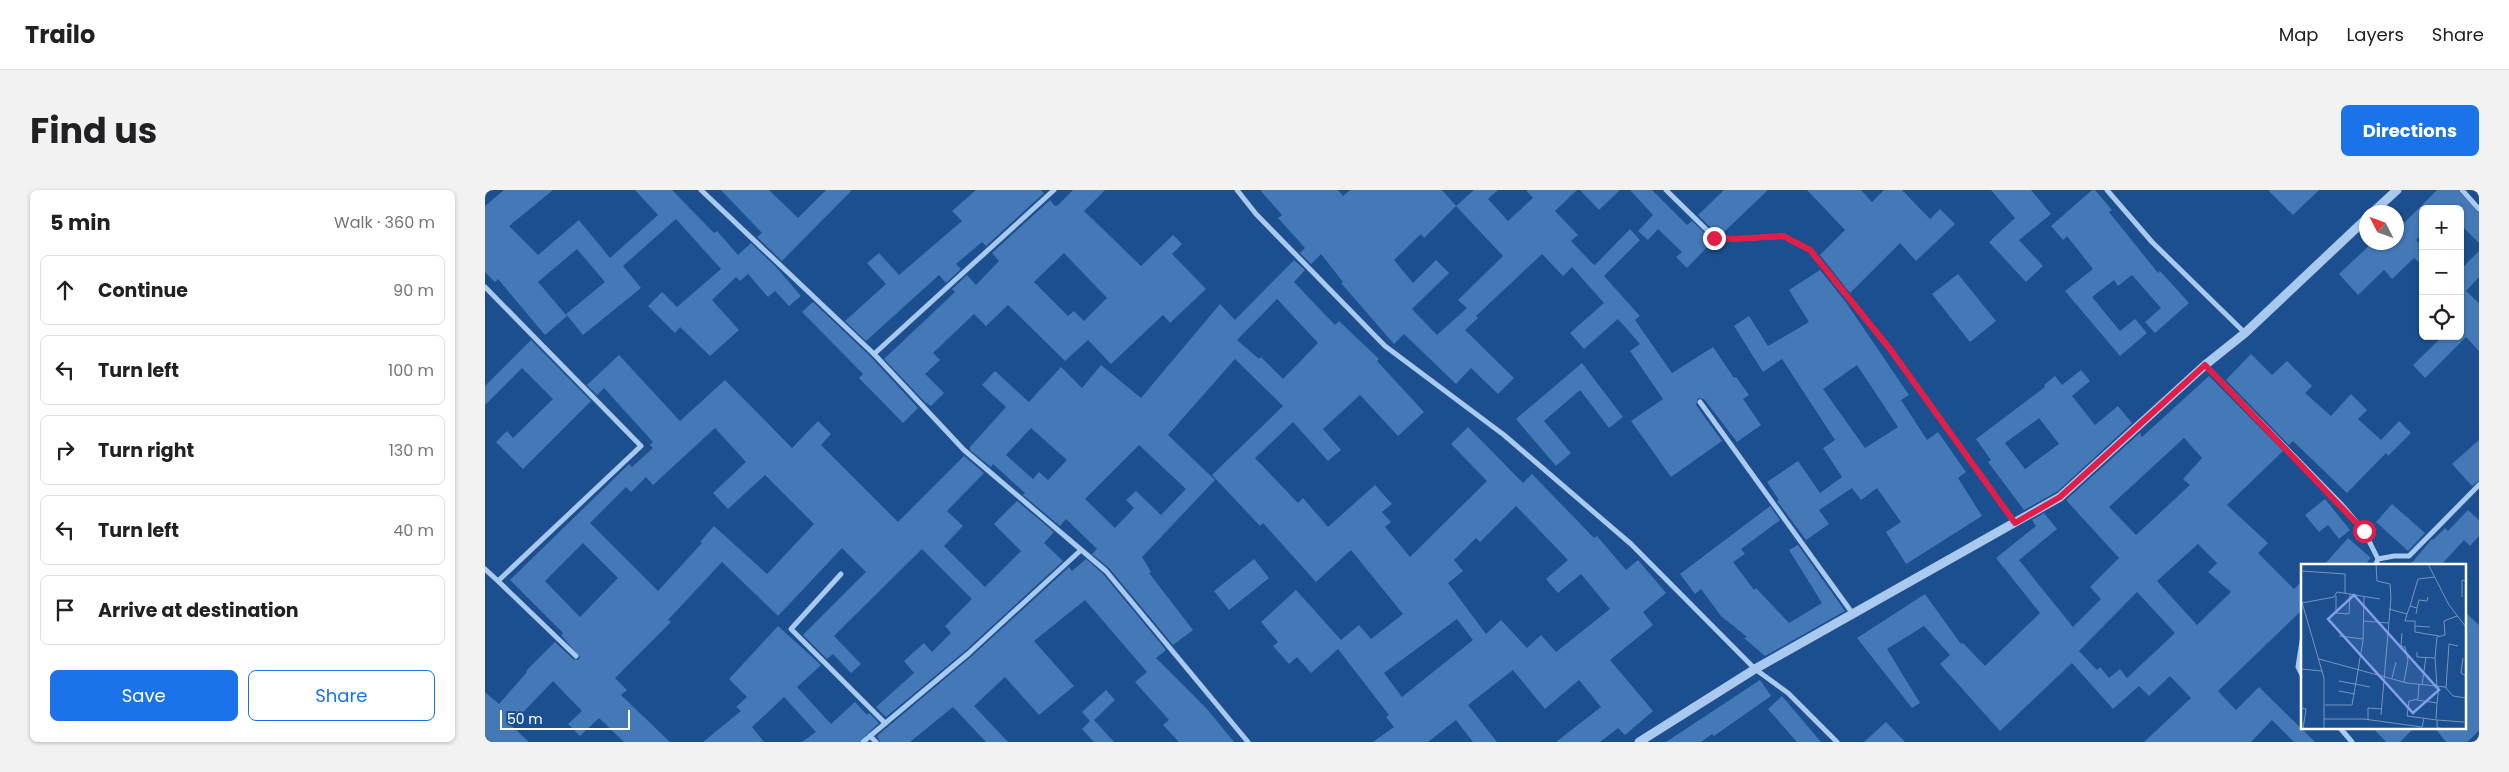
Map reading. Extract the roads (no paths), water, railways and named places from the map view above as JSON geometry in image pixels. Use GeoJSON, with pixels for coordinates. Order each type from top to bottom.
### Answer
{"type":"FeatureCollection","features":[{"type":"Feature","properties":{"kind":"street"},"geometry":{"type":"LineString","coordinates":[[701,190],[874,354],[964,450],[1106,571],[1248,742]]}},
{"type":"Feature","properties":{"kind":"street"},"geometry":{"type":"LineString","coordinates":[[874,354],[1054,190]]}},
{"type":"Feature","properties":{"kind":"street"},"geometry":{"type":"LineString","coordinates":[[1237,190],[1256,214],[1385,346],[1504,435],[1631,544],[1755,669],[1788,693],[1837,742]]}},
{"type":"Feature","properties":{"kind":"street"},"geometry":{"type":"LineString","coordinates":[[1666,190],[1714,238],[1734,239],[1783,236],[1810,250],[1890,349],[2015,523]]}},
{"type":"Feature","properties":{"kind":"street"},"geometry":{"type":"LineString","coordinates":[[2107,190],[2152,242],[2245,333]]}},
{"type":"Feature","properties":{"kind":"street"},"geometry":{"type":"LineString","coordinates":[[2381,205],[2397,190]]}},
{"type":"Feature","properties":{"kind":"street"},"geometry":{"type":"LineString","coordinates":[[2462,190],[2479,209]]}},
{"type":"Feature","properties":{"kind":"street"},"geometry":{"type":"LineString","coordinates":[[1639,742],[1755,669],[2060,497],[2205,365],[2245,333],[2359,226]]}},
{"type":"Feature","properties":{"kind":"street"},"geometry":{"type":"LineString","coordinates":[[485,287],[641,446],[498,581]]}},
{"type":"Feature","properties":{"kind":"street"},"geometry":{"type":"LineString","coordinates":[[2205,365],[2342,505],[2364,531],[2378,559],[2376,564]]}},
{"type":"Feature","properties":{"kind":"street"},"geometry":{"type":"LineString","coordinates":[[1700,402],[1853,615]]}},
{"type":"Feature","properties":{"kind":"street"},"geometry":{"type":"LineString","coordinates":[[2378,559],[2409,556],[2479,485]]}},
{"type":"Feature","properties":{"kind":"street"},"geometry":{"type":"LineString","coordinates":[[863,742],[969,653],[1081,550]]}},
{"type":"Feature","properties":{"kind":"street"},"geometry":{"type":"LineString","coordinates":[[485,569],[576,656]]}},
{"type":"Feature","properties":{"kind":"street"},"geometry":{"type":"LineString","coordinates":[[841,574],[791,629],[885,723]]}},
{"type":"Feature","properties":{"kind":"street"},"geometry":{"type":"LineString","coordinates":[[2301,648],[2298,667],[2301,673]]}},
{"type":"Feature","properties":{"kind":"street"},"geometry":{"type":"LineString","coordinates":[[2342,730],[2352,742]]}},
{"type":"Feature","properties":{"kind":"street"},"geometry":{"type":"LineString","coordinates":[[871,736],[876,742]]}}]}
